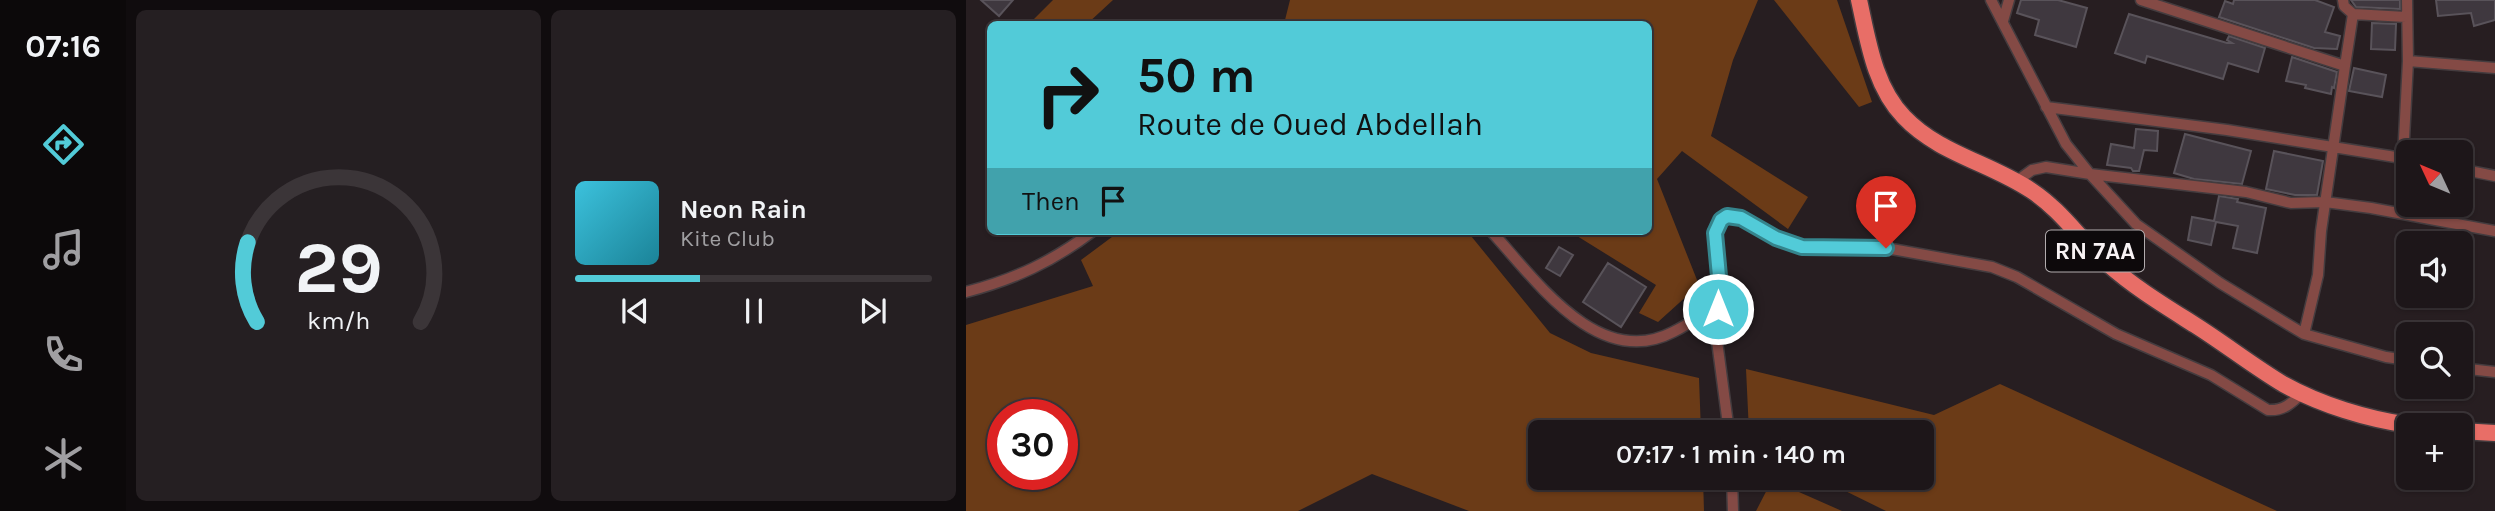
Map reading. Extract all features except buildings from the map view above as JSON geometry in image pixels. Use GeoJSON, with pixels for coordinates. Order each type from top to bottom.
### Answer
{"type":"FeatureCollection","features":[{"type":"Feature","properties":{"kind":"main road","name":"RN 7AA"},"geometry":{"type":"LineString","coordinates":[[1859,0],[1877,74],[1889,99],[1903,117],[1923,134],[1943,147],[2017,181],[2046,200],[2106,262],[2143,292],[2269,374],[2302,393],[2352,413],[2396,422]]}},
{"type":"Feature","properties":{"kind":"main road"},"geometry":{"type":"LineString","coordinates":[[2473,432],[2495,433]]}},
{"type":"Feature","properties":{"kind":"street"},"geometry":{"type":"LineString","coordinates":[[1991,0],[2066,144],[2136,225],[2220,283],[2304,334],[2396,358]]}},
{"type":"Feature","properties":{"kind":"street"},"geometry":{"type":"LineString","coordinates":[[2003,21],[2008,0]]}},
{"type":"Feature","properties":{"kind":"street"},"geometry":{"type":"LineString","coordinates":[[2141,0],[2158,2],[2344,66]]}},
{"type":"Feature","properties":{"kind":"street"},"geometry":{"type":"LineString","coordinates":[[2343,0],[2344,6],[2353,14],[2406,17]]}},
{"type":"Feature","properties":{"kind":"street"},"geometry":{"type":"LineString","coordinates":[[2406,140],[2407,0]]}},
{"type":"Feature","properties":{"kind":"street"},"geometry":{"type":"LineString","coordinates":[[2304,334],[2318,275],[2325,202],[2353,14]]}},
{"type":"Feature","properties":{"kind":"street"},"geometry":{"type":"LineString","coordinates":[[2408,61],[2495,68]]}},
{"type":"Feature","properties":{"kind":"street"},"geometry":{"type":"LineString","coordinates":[[2046,107],[2152,119],[2396,157]]}},
{"type":"Feature","properties":{"kind":"street"},"geometry":{"type":"LineString","coordinates":[[2017,181],[2039,167],[2245,192],[2291,203],[2325,202],[2371,208],[2495,231]]}},
{"type":"Feature","properties":{"kind":"street"},"geometry":{"type":"LineString","coordinates":[[2473,172],[2495,176]]}},
{"type":"Feature","properties":{"kind":"street"},"geometry":{"type":"LineString","coordinates":[[1727,420],[1717,341],[1720,287],[1715,233],[1721,220],[1735,216],[1776,238],[1802,247],[1886,248],[1992,267],[2017,277],[2116,334],[2211,375],[2268,410],[2286,408],[2302,393]]}},
{"type":"Feature","properties":{"kind":"street"},"geometry":{"type":"LineString","coordinates":[[966,292],[1037,268],[1088,235]]}},
{"type":"Feature","properties":{"kind":"street"},"geometry":{"type":"LineString","coordinates":[[1495,235],[1558,304],[1598,332],[1619,340],[1635,343],[1650,341],[1684,327],[1713,302],[1720,287]]}},
{"type":"Feature","properties":{"kind":"street"},"geometry":{"type":"LineString","coordinates":[[2473,369],[2495,372]]}},
{"type":"Feature","properties":{"kind":"street"},"geometry":{"type":"LineString","coordinates":[[1732,490],[1733,511]]}},
{"type":"Feature","properties":{"kind":"shaded area"},"geometry":{"type":"Polygon","coordinates":[[[1053,0],[1113,0],[1090,21],[1032,21],[1053,0]]]}},
{"type":"Feature","properties":{"kind":"shaded area"},"geometry":{"type":"Polygon","coordinates":[[[1290,0],[1758,0],[1733,60],[1711,136],[1808,197],[1788,229],[1682,151],[1657,179],[1699,285],[1658,322],[1639,313],[1656,285],[1575,235],[1652,235],[1652,21],[1285,21],[1290,0]]]}},
{"type":"Feature","properties":{"kind":"shaded area"},"geometry":{"type":"Polygon","coordinates":[[[1774,0],[1837,0],[1872,102],[1859,107],[1774,0]]]}},
{"type":"Feature","properties":{"kind":"shaded area"},"geometry":{"type":"Polygon","coordinates":[[[1115,235],[1470,235],[1550,333],[1591,353],[1699,378],[1701,420],[1528,420],[1528,490],[1703,490],[1704,511],[1469,511],[1372,474],[1298,511],[966,511],[966,325],[1093,286],[1081,260],[1115,235]]]}},
{"type":"Feature","properties":{"kind":"shaded area"},"geometry":{"type":"Polygon","coordinates":[[[1746,369],[1934,415],[2000,384],[2277,511],[1886,511],[1843,490],[1934,490],[1934,420],[1748,420],[1746,369]]]}},
{"type":"Feature","properties":{"kind":"shaded area"},"geometry":{"type":"Polygon","coordinates":[[[1767,490],[1795,490],[1842,511],[1756,511],[1767,490]]]}},
{"type":"Feature","properties":{"kind":"route"},"geometry":{"type":"LineString","coordinates":[[1718,309],[1720,287],[1715,233],[1721,220],[1727,216],[1741,218],[1776,238],[1802,247],[1886,248]]}}]}
